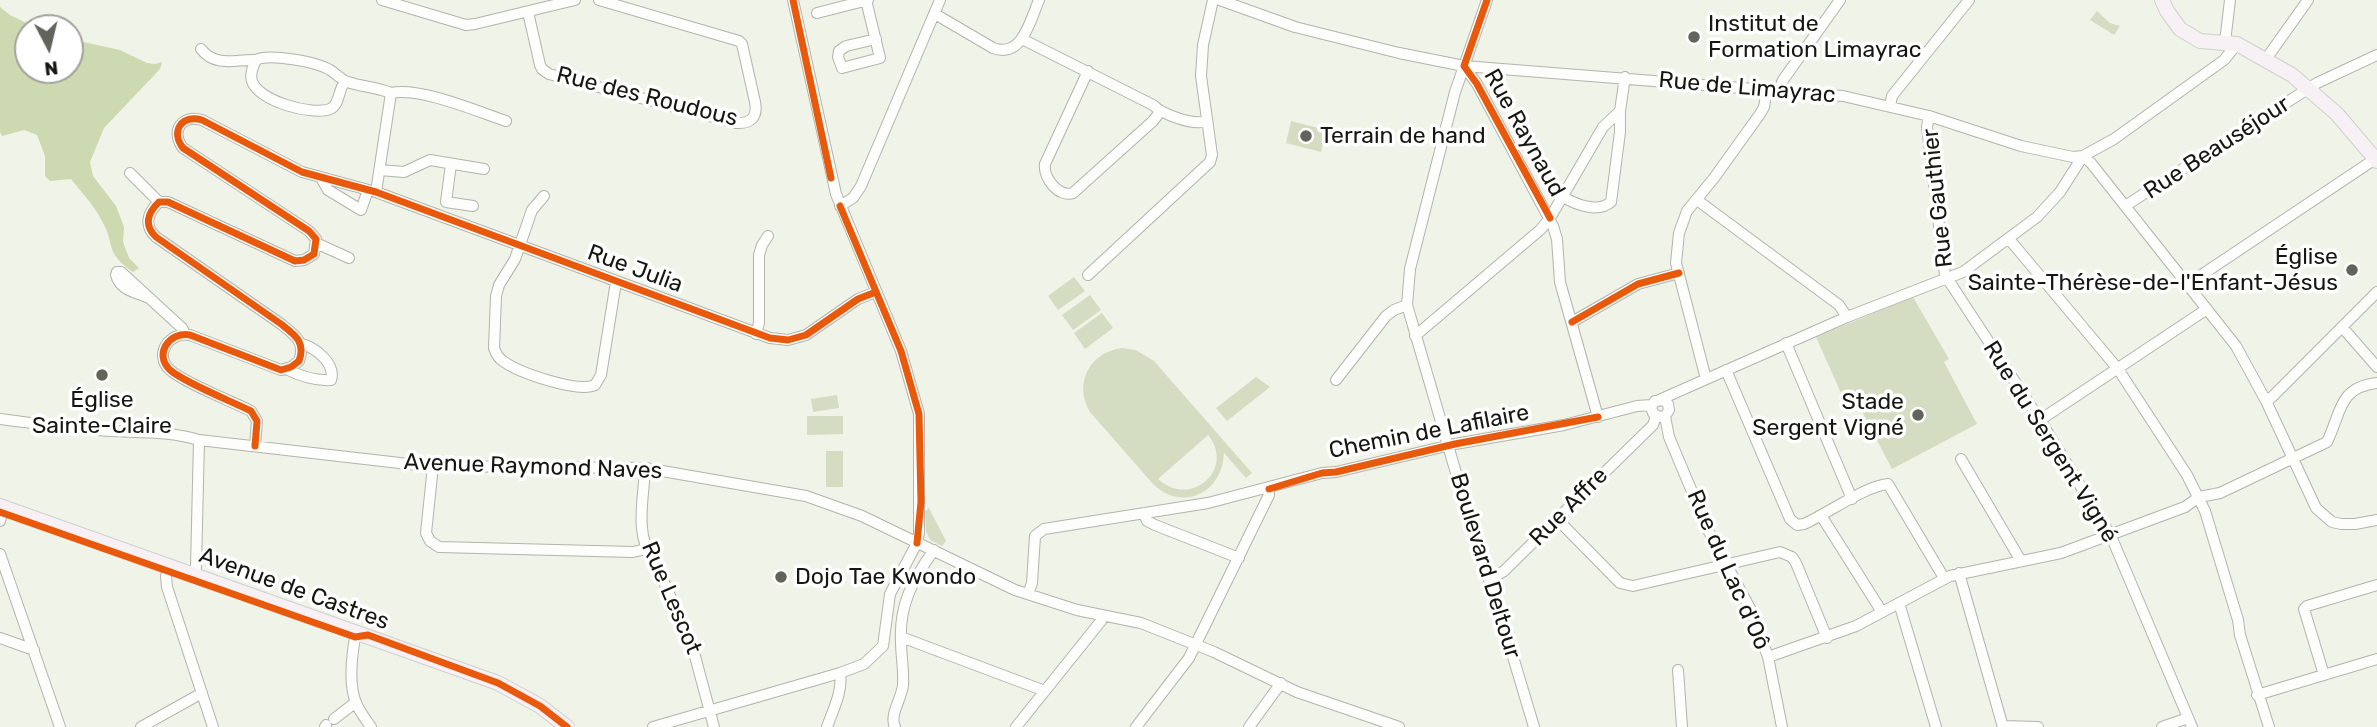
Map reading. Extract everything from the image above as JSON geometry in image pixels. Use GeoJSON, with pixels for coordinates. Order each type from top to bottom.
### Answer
{"type":"FeatureCollection","features":[{"type":"Feature","properties":{"kind":"main road"},"geometry":{"type":"LineString","coordinates":[[2162,0],[2180,29],[2200,41],[2231,43],[2266,59],[2309,88],[2337,114],[2376,160]]}},
{"type":"Feature","properties":{"kind":"main road","name":"Avenue de Castres"},"geometry":{"type":"LineString","coordinates":[[1,511],[193,573],[498,683],[540,706],[567,727]]}},
{"type":"Feature","properties":{"kind":"street"},"geometry":{"type":"LineString","coordinates":[[382,0],[466,24],[575,0]]}},
{"type":"Feature","properties":{"kind":"street","name":"Rue des Roudous"},"geometry":{"type":"LineString","coordinates":[[528,12],[540,65],[549,74],[736,123],[746,123],[753,118],[757,109],[742,44],[739,41],[599,0]]}},
{"type":"Feature","properties":{"kind":"street"},"geometry":{"type":"LineString","coordinates":[[653,727],[864,664],[883,646],[890,594],[917,543],[921,502],[920,421],[901,351],[840,206],[831,178],[793,0]]}},
{"type":"Feature","properties":{"kind":"street"},"geometry":{"type":"LineString","coordinates":[[840,206],[853,198],[861,186],[940,0]]}},
{"type":"Feature","properties":{"kind":"street"},"geometry":{"type":"LineString","coordinates":[[934,14],[1001,51],[1015,47],[1022,39],[1039,0]]}},
{"type":"Feature","properties":{"kind":"street"},"geometry":{"type":"LineString","coordinates":[[1088,275],[1210,162],[1212,155],[1206,121],[1201,57],[1213,0]]}},
{"type":"Feature","properties":{"kind":"street","name":"Rue de Limayrac"},"geometry":{"type":"LineString","coordinates":[[1220,0],[1295,27],[1464,66],[1843,96],[1929,116],[2021,146],[2073,157],[2083,156]]}},
{"type":"Feature","properties":{"kind":"street","name":"Boulevard Deltour"},"geometry":{"type":"LineString","coordinates":[[1487,0],[1464,66],[1410,269],[1407,304],[1447,446],[1534,727]]}},
{"type":"Feature","properties":{"kind":"street"},"geometry":{"type":"LineString","coordinates":[[1779,90],[1783,80],[1840,0]]}},
{"type":"Feature","properties":{"kind":"street"},"geometry":{"type":"LineString","coordinates":[[1890,106],[1892,96],[1969,0]]}},
{"type":"Feature","properties":{"kind":"street"},"geometry":{"type":"LineString","coordinates":[[1660,409],[1688,386],[1847,317],[1947,279],[1979,261],[2036,217],[2060,192],[2083,156],[2114,139],[2224,60],[2231,43],[2230,0]]}},
{"type":"Feature","properties":{"kind":"street"},"geometry":{"type":"LineString","coordinates":[[2266,59],[2308,0]]}},
{"type":"Feature","properties":{"kind":"street"},"geometry":{"type":"LineString","coordinates":[[817,13],[862,1],[876,39]]}},
{"type":"Feature","properties":{"kind":"street"},"geometry":{"type":"LineString","coordinates":[[1022,39],[1153,105],[1160,112],[1191,123],[1206,121]]}},
{"type":"Feature","properties":{"kind":"street"},"geometry":{"type":"LineString","coordinates":[[201,49],[207,56],[221,62],[267,57],[314,63],[345,82],[380,88],[391,93],[426,95],[506,121]]}},
{"type":"Feature","properties":{"kind":"street","name":"Rue Beauséjour"},"geometry":{"type":"LineString","coordinates":[[2125,206],[2309,88],[2377,55]]}},
{"type":"Feature","properties":{"kind":"street"},"geometry":{"type":"LineString","coordinates":[[256,60],[252,76],[256,87],[288,106],[331,109],[336,105],[345,82]]}},
{"type":"Feature","properties":{"kind":"street","name":"Rue Raynaud"},"geometry":{"type":"LineString","coordinates":[[1464,66],[1478,84],[1550,218],[1557,239],[1560,282],[1566,308],[1598,417]]}},
{"type":"Feature","properties":{"kind":"street"},"geometry":{"type":"LineString","coordinates":[[1087,71],[1045,164],[1046,177],[1061,193],[1073,193],[1160,112]]}},
{"type":"Feature","properties":{"kind":"street"},"geometry":{"type":"LineString","coordinates":[[1563,197],[1596,208],[1611,202],[1620,132],[1619,111],[1625,77]]}},
{"type":"Feature","properties":{"kind":"street"},"geometry":{"type":"LineString","coordinates":[[1706,379],[1679,273],[1676,253],[1679,233],[1687,211],[1760,114],[1764,107],[1766,89]]}},
{"type":"Feature","properties":{"kind":"street"},"geometry":{"type":"LineString","coordinates":[[349,258],[316,243],[309,231],[183,148],[178,141],[177,130],[191,117],[202,120],[302,172],[321,178],[328,190],[361,209],[380,170],[391,93]]}},
{"type":"Feature","properties":{"kind":"street"},"geometry":{"type":"LineString","coordinates":[[1415,336],[1540,230],[1563,197],[1603,127],[1619,111]]}},
{"type":"Feature","properties":{"kind":"street","name":"Rue Gauthier"},"geometry":{"type":"LineString","coordinates":[[1929,116],[1928,140],[1943,270],[1947,279]]}},
{"type":"Feature","properties":{"kind":"street"},"geometry":{"type":"LineString","coordinates":[[2083,156],[2236,346],[2266,401],[2316,508],[2323,516],[2341,524],[2377,520]]}},
{"type":"Feature","properties":{"kind":"street"},"geometry":{"type":"LineString","coordinates":[[380,170],[404,172],[430,160],[484,169]]}},
{"type":"Feature","properties":{"kind":"street"},"geometry":{"type":"LineString","coordinates":[[2188,284],[2376,160]]}},
{"type":"Feature","properties":{"kind":"street"},"geometry":{"type":"LineString","coordinates":[[451,164],[446,202],[472,206]]}},
{"type":"Feature","properties":{"kind":"street"},"geometry":{"type":"LineString","coordinates":[[130,173],[159,202],[172,203],[295,261],[304,260],[314,254],[316,243]]}},
{"type":"Feature","properties":{"kind":"street","name":"Rue Julia"},"geometry":{"type":"LineString","coordinates":[[321,178],[372,191],[756,334],[779,340],[798,338],[858,299],[876,292]]}},
{"type":"Feature","properties":{"kind":"street"},"geometry":{"type":"LineString","coordinates":[[544,196],[532,210],[515,259],[499,285],[496,296],[496,355],[506,363],[555,383],[585,388],[595,385],[599,380],[616,282]]}},
{"type":"Feature","properties":{"kind":"street"},"geometry":{"type":"LineString","coordinates":[[1697,201],[1839,305],[1847,317]]}},
{"type":"Feature","properties":{"kind":"street"},"geometry":{"type":"LineString","coordinates":[[159,202],[149,215],[151,232],[281,324],[297,336],[302,344],[299,361],[281,370],[185,334],[177,335],[167,342],[163,352],[166,365],[176,374],[251,411],[257,421],[256,446]]}},
{"type":"Feature","properties":{"kind":"street"},"geometry":{"type":"LineString","coordinates":[[756,334],[759,323],[759,255],[768,236]]}},
{"type":"Feature","properties":{"kind":"street"},"geometry":{"type":"LineString","coordinates":[[2009,239],[2118,369],[2199,497],[2224,573],[2257,695],[2269,727]]}},
{"type":"Feature","properties":{"kind":"street"},"geometry":{"type":"LineString","coordinates":[[1572,322],[1638,284],[1679,273]]}},
{"type":"Feature","properties":{"kind":"street","name":"Rue du Sergent Vigné"},"geometry":{"type":"LineString","coordinates":[[1947,279],[2040,420],[2111,536],[2190,722]]}},
{"type":"Feature","properties":{"kind":"street"},"geometry":{"type":"LineString","coordinates":[[2266,401],[2377,292]]}},
{"type":"Feature","properties":{"kind":"street"},"geometry":{"type":"LineString","coordinates":[[150,299],[185,334]]}},
{"type":"Feature","properties":{"kind":"street"},"geometry":{"type":"LineString","coordinates":[[1336,380],[1386,316],[1407,304]]}},
{"type":"Feature","properties":{"kind":"street"},"geometry":{"type":"LineString","coordinates":[[2040,420],[2207,309]]}},
{"type":"Feature","properties":{"kind":"street"},"geometry":{"type":"LineString","coordinates":[[2342,327],[2377,366]]}},
{"type":"Feature","properties":{"kind":"street"},"geometry":{"type":"LineString","coordinates":[[1786,343],[1852,499]]}},
{"type":"Feature","properties":{"kind":"street"},"geometry":{"type":"LineString","coordinates":[[286,369],[300,375],[331,380],[331,365],[307,345],[302,344]]}},
{"type":"Feature","properties":{"kind":"street"},"geometry":{"type":"LineString","coordinates":[[1726,370],[1790,519],[1797,525],[1804,524],[1888,484],[1944,578]]}},
{"type":"Feature","properties":{"kind":"street"},"geometry":{"type":"LineString","coordinates":[[1768,657],[1827,638],[1944,578],[2061,553],[2185,507],[2199,497],[2220,493],[2327,442],[2338,411],[2357,387],[2377,383]]}},
{"type":"Feature","properties":{"kind":"street","name":"Chemin de Lafilaire"},"geometry":{"type":"LineString","coordinates":[[1028,594],[1032,583],[1035,536],[1039,531],[1050,527],[1208,503],[1322,473],[1598,417],[1637,406],[1660,409]]}},
{"type":"Feature","properties":{"kind":"street","name":"Rue Affre"},"geometry":{"type":"LineString","coordinates":[[1489,580],[1504,571],[1647,430],[1660,409]]}},
{"type":"Feature","properties":{"kind":"street","name":"Rue du Lac d'Oô"},"geometry":{"type":"LineString","coordinates":[[1660,409],[1709,532],[1751,610],[1768,657],[1782,727]]}},
{"type":"Feature","properties":{"kind":"street","name":"Avenue Raymond Naves"},"geometry":{"type":"LineString","coordinates":[[0,419],[183,436],[433,466],[645,468],[806,496],[862,516],[1028,594],[1077,610],[1141,623],[1313,698],[1393,726]]}},
{"type":"Feature","properties":{"kind":"street"},"geometry":{"type":"LineString","coordinates":[[1647,430],[1657,428],[1667,431]]}},
{"type":"Feature","properties":{"kind":"street"},"geometry":{"type":"LineString","coordinates":[[193,573],[196,567],[199,440]]}},
{"type":"Feature","properties":{"kind":"street"},"geometry":{"type":"LineString","coordinates":[[1961,459],[2021,561]]}},
{"type":"Feature","properties":{"kind":"street"},"geometry":{"type":"LineString","coordinates":[[433,466],[426,533],[430,541],[439,547],[633,552],[646,549]]}},
{"type":"Feature","properties":{"kind":"street","name":"Rue Lescot"},"geometry":{"type":"LineString","coordinates":[[645,468],[642,525],[646,549],[653,558],[692,645],[714,727]]}},
{"type":"Feature","properties":{"kind":"street"},"geometry":{"type":"LineString","coordinates":[[1136,727],[1189,658],[1269,495],[1269,489]]}},
{"type":"Feature","properties":{"kind":"street"},"geometry":{"type":"LineString","coordinates":[[1144,513],[1147,521],[1155,525],[1239,558]]}},
{"type":"Feature","properties":{"kind":"street"},"geometry":{"type":"LineString","coordinates":[[1822,517],[1882,612]]}},
{"type":"Feature","properties":{"kind":"street"},"geometry":{"type":"LineString","coordinates":[[1556,518],[1626,586],[1780,552],[1792,557],[1797,562],[1827,638]]}},
{"type":"Feature","properties":{"kind":"street"},"geometry":{"type":"LineString","coordinates":[[894,723],[903,684],[901,637],[905,597],[933,550]]}},
{"type":"Feature","properties":{"kind":"street"},"geometry":{"type":"LineString","coordinates":[[0,554],[61,727]]}},
{"type":"Feature","properties":{"kind":"street"},"geometry":{"type":"LineString","coordinates":[[169,565],[167,587],[213,727]]}},
{"type":"Feature","properties":{"kind":"street"},"geometry":{"type":"LineString","coordinates":[[1959,573],[2003,726],[2038,727]]}},
{"type":"Feature","properties":{"kind":"street"},"geometry":{"type":"LineString","coordinates":[[2324,675],[2304,609],[2377,585]]}},
{"type":"Feature","properties":{"kind":"street"},"geometry":{"type":"LineString","coordinates":[[1899,603],[1936,727]]}},
{"type":"Feature","properties":{"kind":"street"},"geometry":{"type":"LineString","coordinates":[[1017,727],[1101,621],[1102,615]]}},
{"type":"Feature","properties":{"kind":"street"},"geometry":{"type":"LineString","coordinates":[[356,632],[353,683],[356,702],[371,727]]}},
{"type":"Feature","properties":{"kind":"street"},"geometry":{"type":"LineString","coordinates":[[901,637],[1045,691]]}},
{"type":"Feature","properties":{"kind":"street"},"geometry":{"type":"LineString","coordinates":[[0,638],[34,650]]}},
{"type":"Feature","properties":{"kind":"street"},"geometry":{"type":"LineString","coordinates":[[2257,695],[2377,659]]}},
{"type":"Feature","properties":{"kind":"street"},"geometry":{"type":"LineString","coordinates":[[1678,670],[1682,727]]}},
{"type":"Feature","properties":{"kind":"street"},"geometry":{"type":"LineString","coordinates":[[828,727],[842,682],[840,673]]}},
{"type":"Feature","properties":{"kind":"street"},"geometry":{"type":"LineString","coordinates":[[1249,727],[1281,684]]}},
{"type":"Feature","properties":{"kind":"street"},"geometry":{"type":"LineString","coordinates":[[141,727],[202,693]]}},
{"type":"Feature","properties":{"kind":"street"},"geometry":{"type":"LineString","coordinates":[[328,724],[356,702]]}},
{"type":"Feature","properties":{"kind":"street"},"geometry":{"type":"LineString","coordinates":[[2162,727],[2190,722]]}},
{"type":"Feature","properties":{"kind":"green space"},"geometry":{"type":"Polygon","coordinates":[[[0,7],[14,17],[14,84],[84,84],[84,42],[120,50],[147,63],[162,62],[160,69],[104,128],[90,162],[93,176],[116,206],[124,227],[123,242],[129,258],[139,268],[133,272],[114,254],[99,215],[71,179],[50,181],[45,176],[45,156],[37,135],[24,130],[2,136],[0,7]]]}},
{"type":"Feature","properties":{"kind":"green space"},"geometry":{"type":"Polygon","coordinates":[[[2097,11],[2110,23],[2120,26],[2114,35],[2090,20],[2097,11]]]}},
{"type":"Feature","properties":{"kind":"green space","name":"Terrain de hand"},"geometry":{"type":"Polygon","coordinates":[[[1291,121],[1326,130],[1321,152],[1286,143],[1291,121]]]}},
{"type":"Feature","properties":{"kind":"green space"},"geometry":{"type":"Polygon","coordinates":[[[1074,277],[1085,291],[1058,310],[1048,296],[1074,277]]]}},
{"type":"Feature","properties":{"kind":"green space"},"geometry":{"type":"Polygon","coordinates":[[[1090,295],[1101,310],[1073,330],[1062,315],[1090,295]]]}},
{"type":"Feature","properties":{"kind":"green space"},"geometry":{"type":"Polygon","coordinates":[[[1913,297],[1949,359],[1944,362],[1977,424],[1892,469],[1859,406],[1849,411],[1816,337],[1913,297]]]}},
{"type":"Feature","properties":{"kind":"green space"},"geometry":{"type":"Polygon","coordinates":[[[1102,313],[1113,328],[1085,349],[1074,333],[1102,313]]]}},
{"type":"Feature","properties":{"kind":"green space"},"geometry":{"type":"Polygon","coordinates":[[[1122,348],[1136,350],[1154,361],[1252,473],[1246,478],[1224,453],[1217,478],[1209,488],[1199,494],[1177,497],[1165,493],[1153,484],[1090,412],[1085,401],[1084,380],[1088,371],[1093,362],[1122,348]],[[1208,435],[1158,479],[1171,487],[1184,490],[1196,487],[1206,481],[1213,472],[1217,460],[1215,448],[1208,435]]]}},
{"type":"Feature","properties":{"kind":"green space"},"geometry":{"type":"Polygon","coordinates":[[[1256,377],[1270,387],[1227,421],[1216,408],[1256,377]]]}},
{"type":"Feature","properties":{"kind":"green space"},"geometry":{"type":"Polygon","coordinates":[[[837,395],[839,408],[813,412],[811,399],[837,395]]]}},
{"type":"Feature","properties":{"kind":"green space"},"geometry":{"type":"Polygon","coordinates":[[[807,416],[843,416],[843,434],[807,435],[807,416]]]}},
{"type":"Feature","properties":{"kind":"green space"},"geometry":{"type":"Polygon","coordinates":[[[826,451],[843,451],[843,487],[826,487],[826,451]]]}},
{"type":"Feature","properties":{"kind":"green space"},"geometry":{"type":"Polygon","coordinates":[[[929,508],[946,541],[942,546],[930,540],[926,531],[925,511],[929,508]]]}},
{"type":"Feature","properties":{"kind":"cycle path"},"geometry":{"type":"LineString","coordinates":[[793,0],[831,178]]}},
{"type":"Feature","properties":{"kind":"cycle path"},"geometry":{"type":"LineString","coordinates":[[1487,0],[1464,66],[1477,84],[1550,218]]}},
{"type":"Feature","properties":{"kind":"cycle path"},"geometry":{"type":"LineString","coordinates":[[255,446],[257,421],[251,411],[170,370],[163,357],[166,345],[176,337],[190,335],[281,370],[299,361],[300,344],[281,324],[156,237],[148,220],[159,202],[168,202],[295,261],[304,260],[314,254],[316,239],[309,231],[183,148],[179,142],[178,130],[180,125],[189,119],[202,120],[302,172],[376,192],[770,338],[788,340],[806,335],[858,299],[876,292]]}},
{"type":"Feature","properties":{"kind":"cycle path"},"geometry":{"type":"LineString","coordinates":[[840,206],[901,351],[919,414],[921,502],[917,543]]}},
{"type":"Feature","properties":{"kind":"cycle path"},"geometry":{"type":"LineString","coordinates":[[1572,322],[1638,284],[1679,273]]}},
{"type":"Feature","properties":{"kind":"cycle path"},"geometry":{"type":"LineString","coordinates":[[1269,489],[1322,473],[1598,417]]}},
{"type":"Feature","properties":{"kind":"cycle path"},"geometry":{"type":"LineString","coordinates":[[0,512],[355,637],[368,635],[498,683],[540,706],[567,727]]}},
{"type":"Feature","properties":{"kind":"place","name":"Institut de Formation Limayrac"},"geometry":{"type":"Point","coordinates":[1694,37]}},
{"type":"Feature","properties":{"kind":"place","name":"Terrain de hand"},"geometry":{"type":"Point","coordinates":[1306,136]}},
{"type":"Feature","properties":{"kind":"place","name":"Église Sainte-Thérèse-de-l'Enfant-Jésus"},"geometry":{"type":"Point","coordinates":[2352,270]}},
{"type":"Feature","properties":{"kind":"place","name":"Église Sainte-Claire"},"geometry":{"type":"Point","coordinates":[102,375]}},
{"type":"Feature","properties":{"kind":"place","name":"Stade Sergent Vigné"},"geometry":{"type":"Point","coordinates":[1918,415]}},
{"type":"Feature","properties":{"kind":"place","name":"Dojo Tae Kwondo"},"geometry":{"type":"Point","coordinates":[781,577]}}]}
